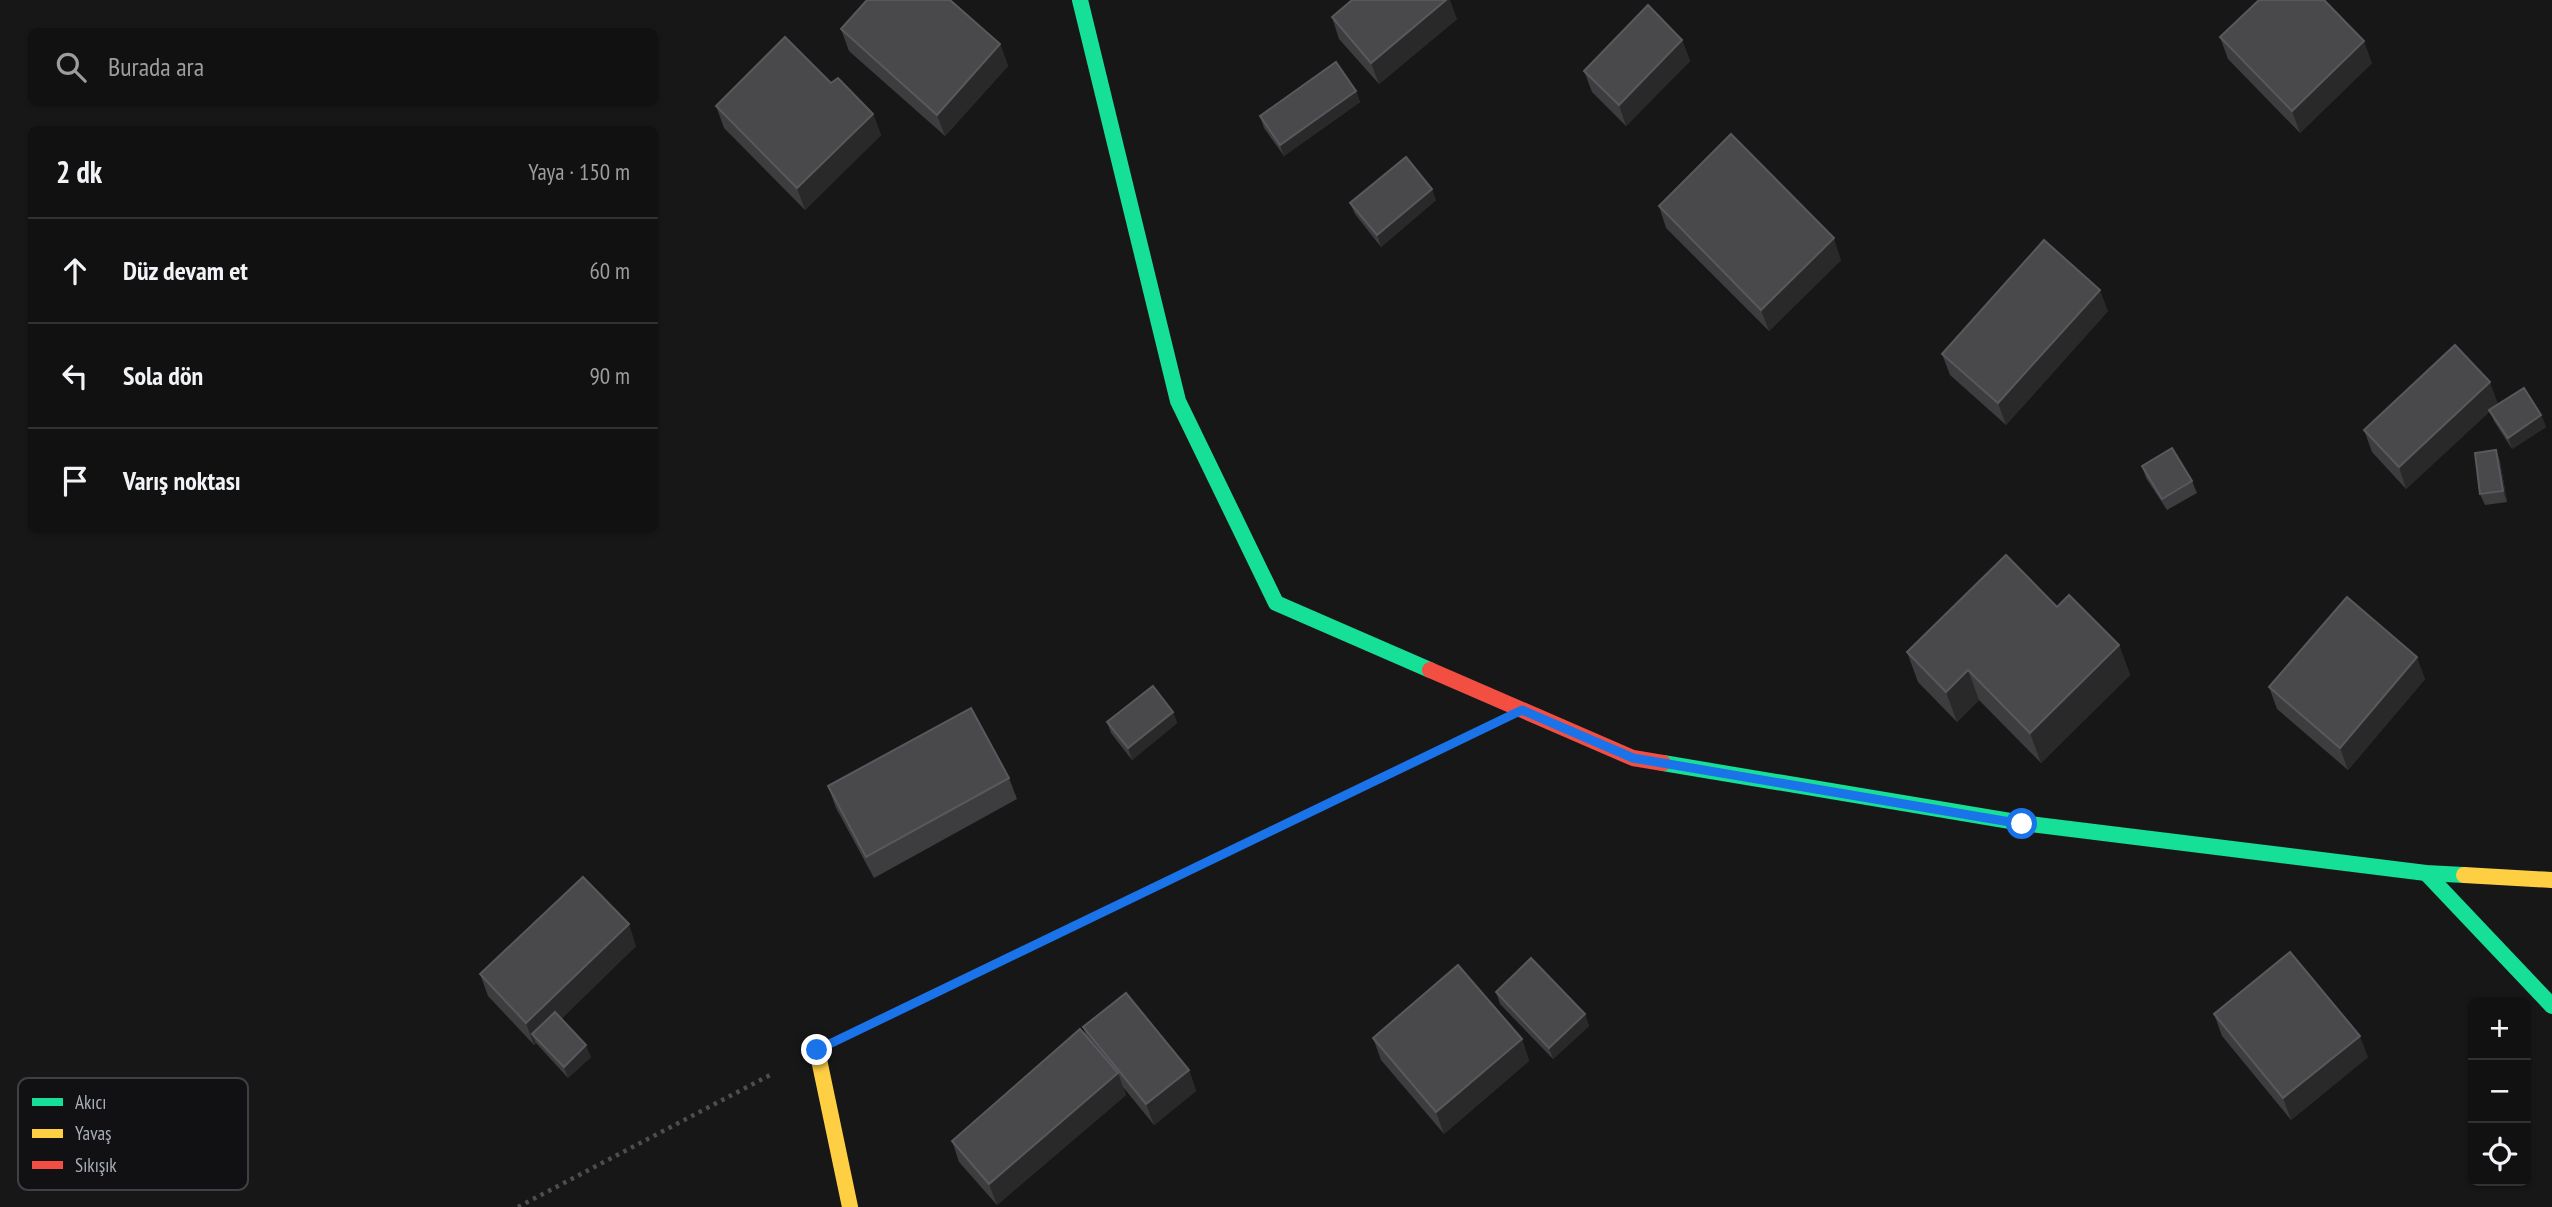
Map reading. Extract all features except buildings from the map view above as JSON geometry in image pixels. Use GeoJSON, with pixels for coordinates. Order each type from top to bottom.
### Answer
{"type":"FeatureCollection","features":[{"type":"Feature","properties":{"kind":"street"},"geometry":{"type":"LineString","coordinates":[[1080,0],[1178,401],[1276,603],[1633,758],[2022,824],[2426,873],[2552,880]]}},
{"type":"Feature","properties":{"kind":"street"},"geometry":{"type":"LineString","coordinates":[[2426,873],[2552,1006]]}},
{"type":"Feature","properties":{"kind":"street"},"geometry":{"type":"LineString","coordinates":[[817,1050],[849,1207]]}},
{"type":"Feature","properties":{"kind":"path"},"geometry":{"type":"LineString","coordinates":[[519,1207],[817,1050],[1522,710]]}},
{"type":"Feature","properties":{"kind":"traffic: fast"},"geometry":{"type":"LineString","coordinates":[[1080,0],[1178,401],[1276,603],[1430,670]]}},
{"type":"Feature","properties":{"kind":"traffic: fast"},"geometry":{"type":"LineString","coordinates":[[1663,763],[2022,823],[2426,873],[2464,875]]}},
{"type":"Feature","properties":{"kind":"traffic: fast"},"geometry":{"type":"LineString","coordinates":[[2426,873],[2552,1006]]}},
{"type":"Feature","properties":{"kind":"traffic: slow"},"geometry":{"type":"LineString","coordinates":[[2464,875],[2552,880]]}},
{"type":"Feature","properties":{"kind":"traffic: slow"},"geometry":{"type":"LineString","coordinates":[[817,1050],[850,1207]]}},
{"type":"Feature","properties":{"kind":"traffic: jam"},"geometry":{"type":"LineString","coordinates":[[1430,670],[1633,758],[1663,763]]}},
{"type":"Feature","properties":{"kind":"route"},"geometry":{"type":"LineString","coordinates":[[817,1050],[1522,710],[1633,758],[2022,824]]}}]}
